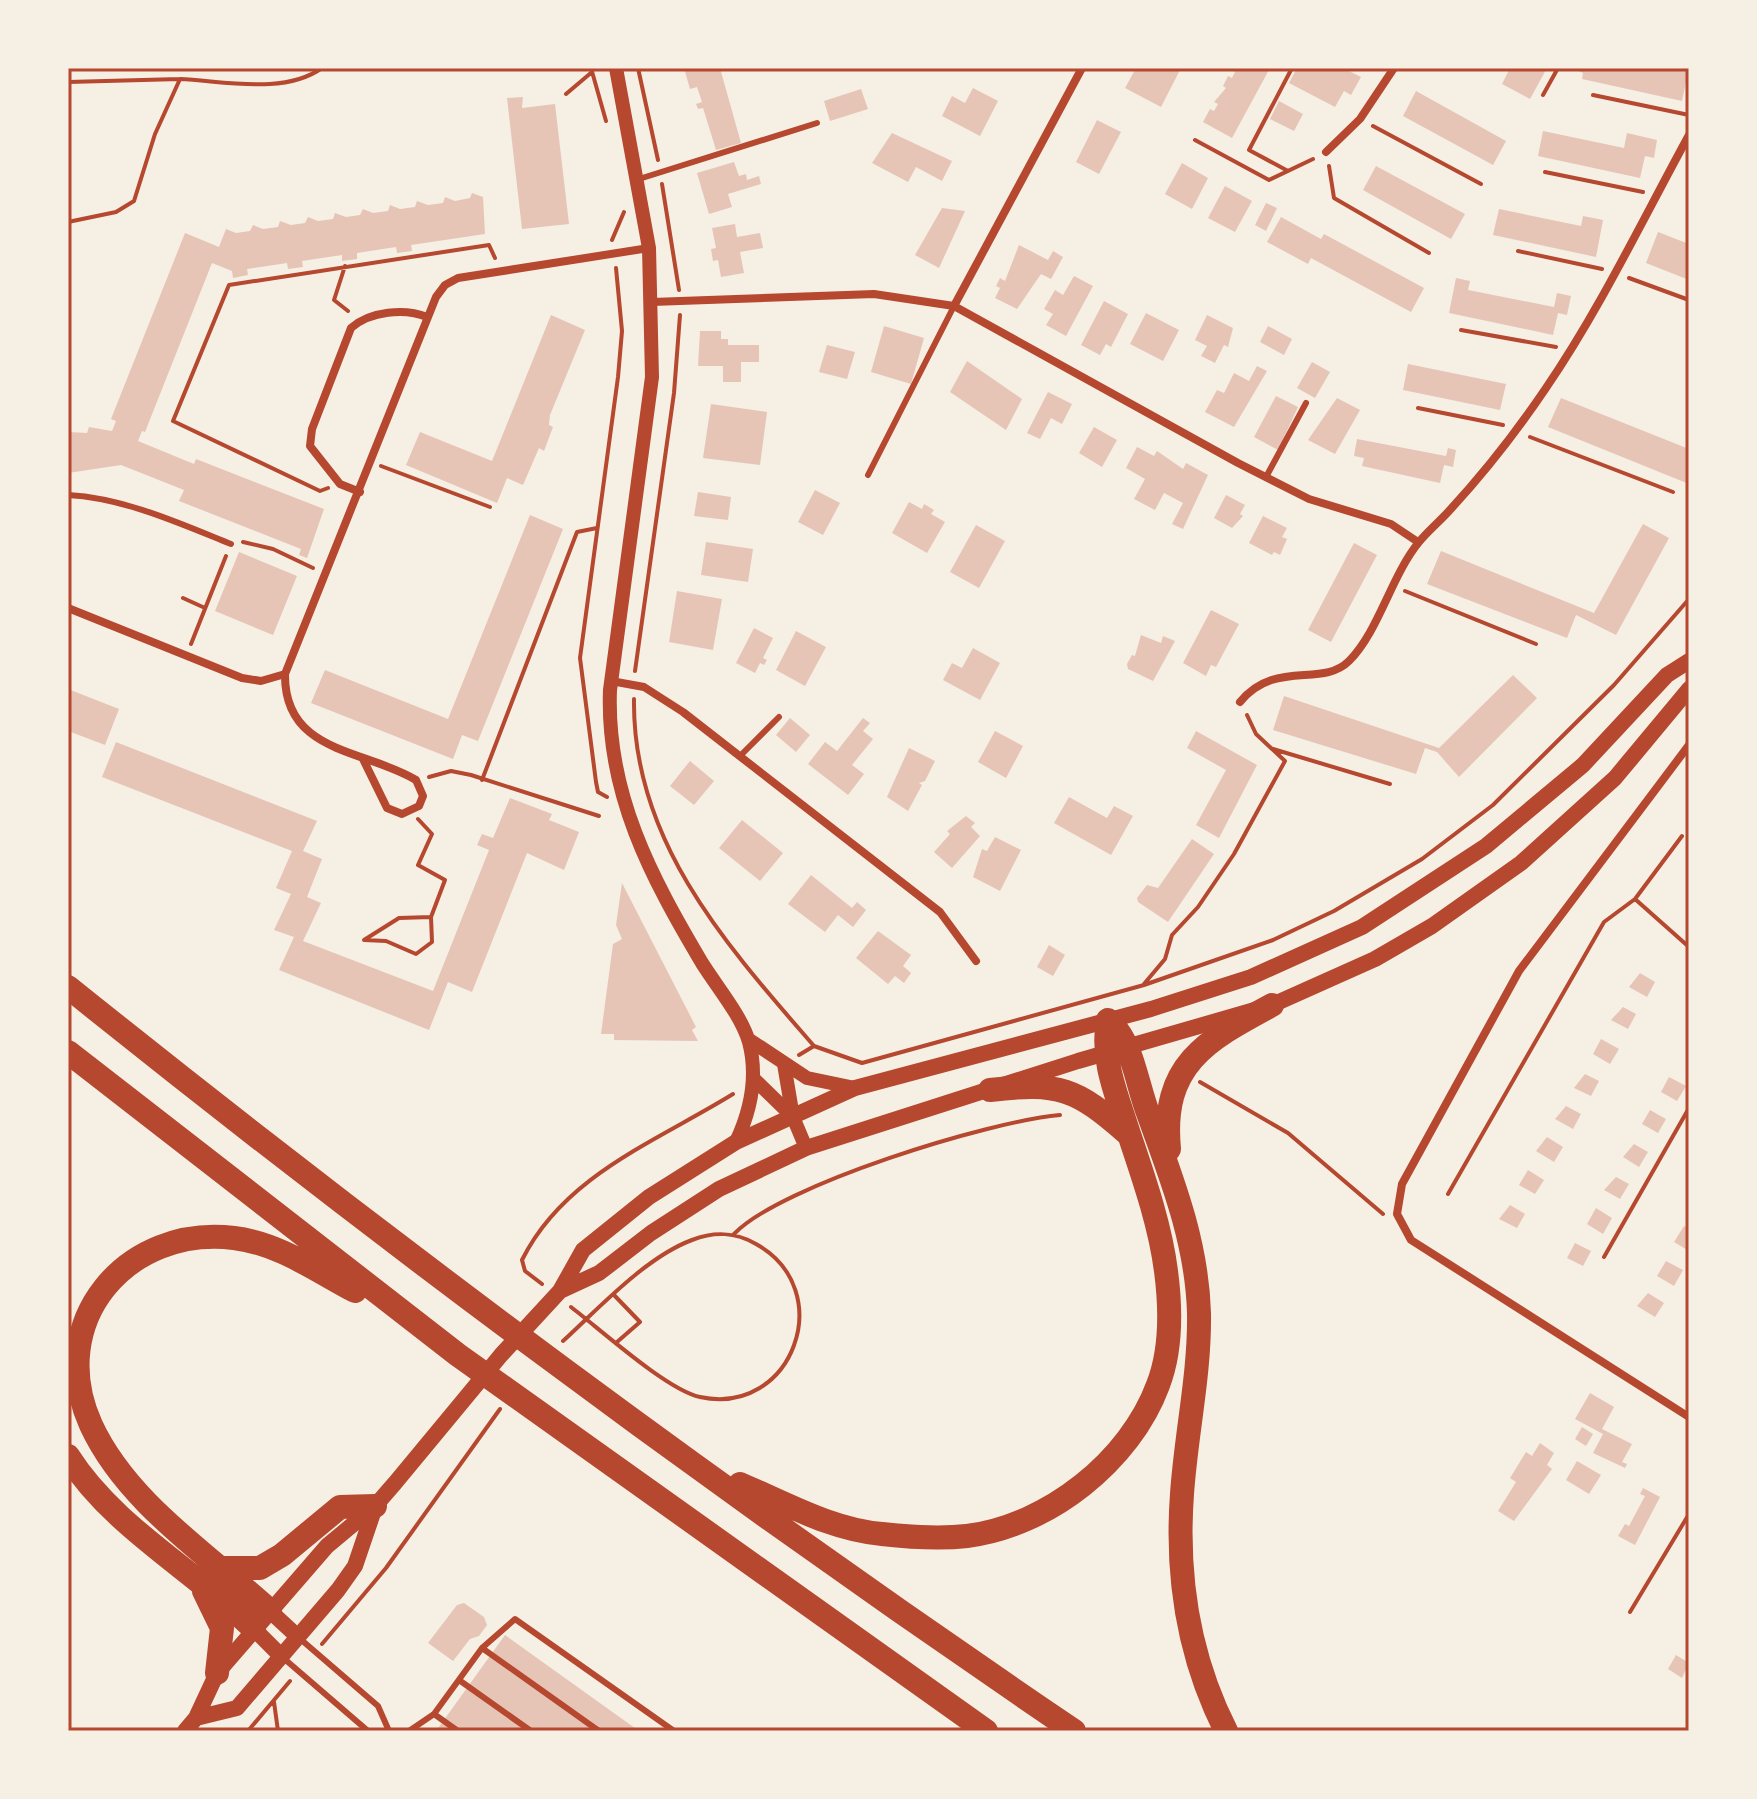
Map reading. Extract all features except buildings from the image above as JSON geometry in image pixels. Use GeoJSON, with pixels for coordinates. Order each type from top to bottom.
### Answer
{"type":"FeatureCollection","features":[{"type":"Feature","properties":{"kind":"highway"},"geometry":{"type":"LineString","coordinates":[[68,987],[278,1156],[697,1466],[1074,1731]]}},
{"type":"Feature","properties":{"kind":"highway"},"geometry":{"type":"LineString","coordinates":[[1171,1171],[1167,1114],[1172,1089],[1182,1072],[1213,1040],[1272,1005]]}},
{"type":"Feature","properties":{"kind":"highway"},"geometry":{"type":"LineString","coordinates":[[697,1466],[839,1525],[881,1534],[924,1537],[968,1535],[1008,1525],[1042,1510],[1079,1486],[1114,1456],[1136,1428],[1159,1383],[1170,1319],[1161,1243],[1130,1135],[1108,1020]]}},
{"type":"Feature","properties":{"kind":"highway"},"geometry":{"type":"LineString","coordinates":[[1116,1050],[1139,1088],[1171,1171],[1191,1244],[1199,1314],[1196,1379],[1182,1494],[1181,1572],[1203,1678],[1226,1731]]}},
{"type":"Feature","properties":{"kind":"highway"},"geometry":{"type":"LineString","coordinates":[[68,1052],[420,1326],[810,1609],[986,1731]]}},
{"type":"Feature","properties":{"kind":"highway"},"geometry":{"type":"LineString","coordinates":[[990,1090],[1042,1085],[1069,1092],[1095,1106],[1130,1135]]}},
{"type":"Feature","properties":{"kind":"highway"},"geometry":{"type":"LineString","coordinates":[[262,1620],[223,1568],[132,1487],[90,1422],[82,1396],[79,1355],[90,1312],[110,1278],[134,1258],[158,1245],[183,1239],[235,1238],[266,1243],[420,1326]]}},
{"type":"Feature","properties":{"kind":"highway"},"geometry":{"type":"LineString","coordinates":[[68,1456],[98,1495],[196,1579],[223,1599],[262,1620]]}},
{"type":"Feature","properties":{"kind":"highway"},"geometry":{"type":"LineString","coordinates":[[223,1568],[240,1571],[260,1568],[282,1555],[340,1507],[375,1506]]}},
{"type":"Feature","properties":{"kind":"highway"},"geometry":{"type":"LineString","coordinates":[[196,1579],[216,1611],[222,1628],[217,1673]]}},
{"type":"Feature","properties":{"kind":"main road"},"geometry":{"type":"LineString","coordinates":[[191,1724],[217,1673],[327,1546],[375,1506],[560,1291],[583,1250],[649,1197],[736,1142],[855,1088],[1108,1020],[1251,977],[1362,927],[1486,846],[1583,765],[1667,675],[1689,661]]}},
{"type":"Feature","properties":{"kind":"main road"},"geometry":{"type":"LineString","coordinates":[[560,1291],[599,1273],[651,1233],[719,1189],[806,1148],[1116,1050],[1272,1005],[1375,959],[1432,926],[1521,863],[1615,778],[1689,689]]}},
{"type":"Feature","properties":{"kind":"main road"},"geometry":{"type":"LineString","coordinates":[[191,1724],[237,1708],[298,1637],[355,1566],[375,1506]]}},
{"type":"Feature","properties":{"kind":"main road"},"geometry":{"type":"LineString","coordinates":[[262,1620],[298,1637]]}},
{"type":"Feature","properties":{"kind":"main road"},"geometry":{"type":"LineString","coordinates":[[262,1620],[281,1656]]}},
{"type":"Feature","properties":{"kind":"street"},"geometry":{"type":"LineString","coordinates":[[616,68],[639,179],[649,248],[652,377],[611,681],[608,728],[634,838],[658,889],[748,1039],[755,1080],[736,1142]]}},
{"type":"Feature","properties":{"kind":"street"},"geometry":{"type":"LineString","coordinates":[[954,306],[1082,68]]}},
{"type":"Feature","properties":{"kind":"street"},"geometry":{"type":"LineString","coordinates":[[1326,152],[1360,119],[1394,68]]}},
{"type":"Feature","properties":{"kind":"street"},"geometry":{"type":"LineString","coordinates":[[1240,702],[1253,687],[1287,674],[1328,672],[1346,665],[1359,650],[1418,542],[1456,503],[1516,429],[1570,350],[1689,135]]}},
{"type":"Feature","properties":{"kind":"street"},"geometry":{"type":"LineString","coordinates":[[363,759],[387,808],[402,814],[412,812],[423,796],[416,780],[314,736],[301,723],[285,692],[285,674],[360,492],[427,317],[445,285],[458,278],[649,248]]}},
{"type":"Feature","properties":{"kind":"street"},"geometry":{"type":"LineString","coordinates":[[652,302],[874,294],[954,306],[1309,499],[1391,524],[1418,542]]}},
{"type":"Feature","properties":{"kind":"street"},"geometry":{"type":"LineString","coordinates":[[360,492],[340,484],[310,446],[312,429],[351,328],[360,321],[409,309],[427,317]]}},
{"type":"Feature","properties":{"kind":"street"},"geometry":{"type":"LineString","coordinates":[[68,608],[242,678],[261,681],[285,674]]}},
{"type":"Feature","properties":{"kind":"street"},"geometry":{"type":"LineString","coordinates":[[611,681],[634,684],[683,712],[940,912],[976,961]]}},
{"type":"Feature","properties":{"kind":"street"},"geometry":{"type":"LineString","coordinates":[[1689,745],[1519,971],[1402,1184],[1397,1214],[1411,1240],[1689,1417]]}},
{"type":"Feature","properties":{"kind":"street"},"geometry":{"type":"LineString","coordinates":[[748,1039],[789,1061],[807,1078],[855,1088]]}},
{"type":"Feature","properties":{"kind":"street"},"geometry":{"type":"LineString","coordinates":[[789,1061],[793,1117],[806,1148]]}},
{"type":"Feature","properties":{"kind":"street"},"geometry":{"type":"LineString","coordinates":[[755,1080],[793,1117]]}},
{"type":"Feature","properties":{"kind":"lane"},"geometry":{"type":"LineString","coordinates":[[639,179],[817,123]]}},
{"type":"Feature","properties":{"kind":"lane"},"geometry":{"type":"LineString","coordinates":[[868,475],[954,306]]}},
{"type":"Feature","properties":{"kind":"lane"},"geometry":{"type":"LineString","coordinates":[[1266,477],[1306,403]]}},
{"type":"Feature","properties":{"kind":"lane"},"geometry":{"type":"LineString","coordinates":[[68,495],[107,501],[172,520],[231,544]]}},
{"type":"Feature","properties":{"kind":"lane"},"geometry":{"type":"LineString","coordinates":[[740,756],[779,717]]}},
{"type":"Feature","properties":{"kind":"lane"},"geometry":{"type":"LineString","coordinates":[[409,1731],[434,1714],[482,1648],[515,1619],[674,1731]]}},
{"type":"Feature","properties":{"kind":"lane"},"geometry":{"type":"LineString","coordinates":[[298,1637],[378,1706],[389,1731]]}},
{"type":"Feature","properties":{"kind":"lane"},"geometry":{"type":"LineString","coordinates":[[482,1648],[599,1731]]}},
{"type":"Feature","properties":{"kind":"lane"},"geometry":{"type":"LineString","coordinates":[[281,1656],[368,1731]]}},
{"type":"Feature","properties":{"kind":"lane"},"geometry":{"type":"LineString","coordinates":[[459,1680],[531,1731]]}},
{"type":"Feature","properties":{"kind":"lane"},"geometry":{"type":"LineString","coordinates":[[434,1714],[458,1731]]}},
{"type":"Feature","properties":{"kind":"path"},"geometry":{"type":"LineString","coordinates":[[68,82],[180,79],[270,84],[307,79],[322,68]]}},
{"type":"Feature","properties":{"kind":"path"},"geometry":{"type":"LineString","coordinates":[[638,68],[660,172],[680,301],[674,393],[634,684],[637,754],[646,797],[674,860],[742,965],[814,1046],[862,1063],[1144,985],[1273,940],[1309,923],[1372,889],[1447,841],[1493,805],[1579,722],[1689,599]]}},
{"type":"Feature","properties":{"kind":"path"},"geometry":{"type":"LineString","coordinates":[[1288,171],[1249,150],[1292,68]]}},
{"type":"Feature","properties":{"kind":"path"},"geometry":{"type":"LineString","coordinates":[[1543,95],[1558,68]]}},
{"type":"Feature","properties":{"kind":"path"},"geometry":{"type":"LineString","coordinates":[[566,94],[591,70],[607,125]]}},
{"type":"Feature","properties":{"kind":"path"},"geometry":{"type":"LineString","coordinates":[[68,222],[116,212],[134,201],[155,134],[180,79]]}},
{"type":"Feature","properties":{"kind":"path"},"geometry":{"type":"LineString","coordinates":[[1593,95],[1689,115]]}},
{"type":"Feature","properties":{"kind":"path"},"geometry":{"type":"LineString","coordinates":[[1360,119],[1481,184]]}},
{"type":"Feature","properties":{"kind":"path"},"geometry":{"type":"LineString","coordinates":[[1195,140],[1269,180],[1326,152],[1334,198],[1429,253]]}},
{"type":"Feature","properties":{"kind":"path"},"geometry":{"type":"LineString","coordinates":[[1545,172],[1657,194]]}},
{"type":"Feature","properties":{"kind":"path"},"geometry":{"type":"LineString","coordinates":[[612,240],[624,206]]}},
{"type":"Feature","properties":{"kind":"path"},"geometry":{"type":"LineString","coordinates":[[340,484],[320,491],[173,421],[229,285],[489,245],[501,271]]}},
{"type":"Feature","properties":{"kind":"path"},"geometry":{"type":"LineString","coordinates":[[1518,251],[1613,272],[1689,300]]}},
{"type":"Feature","properties":{"kind":"path"},"geometry":{"type":"LineString","coordinates":[[345,266],[334,300],[360,321]]}},
{"type":"Feature","properties":{"kind":"path"},"geometry":{"type":"LineString","coordinates":[[616,267],[622,331],[581,670],[598,792],[624,804]]}},
{"type":"Feature","properties":{"kind":"path"},"geometry":{"type":"LineString","coordinates":[[1461,330],[1570,350]]}},
{"type":"Feature","properties":{"kind":"path"},"geometry":{"type":"LineString","coordinates":[[1418,408],[1516,429],[1673,492]]}},
{"type":"Feature","properties":{"kind":"path"},"geometry":{"type":"LineString","coordinates":[[371,463],[490,507]]}},
{"type":"Feature","properties":{"kind":"path"},"geometry":{"type":"LineString","coordinates":[[482,780],[577,532],[597,528]]}},
{"type":"Feature","properties":{"kind":"path"},"geometry":{"type":"LineString","coordinates":[[186,656],[232,539],[273,549],[326,574]]}},
{"type":"Feature","properties":{"kind":"path"},"geometry":{"type":"LineString","coordinates":[[1392,585],[1536,644]]}},
{"type":"Feature","properties":{"kind":"path"},"geometry":{"type":"LineString","coordinates":[[183,598],[205,608]]}},
{"type":"Feature","properties":{"kind":"path"},"geometry":{"type":"LineString","coordinates":[[1144,985],[1165,959],[1172,935],[1198,907],[1261,806],[1285,761],[1256,734],[1240,702]]}},
{"type":"Feature","properties":{"kind":"path"},"geometry":{"type":"LineString","coordinates":[[1272,749],[1390,784]]}},
{"type":"Feature","properties":{"kind":"path"},"geometry":{"type":"LineString","coordinates":[[416,780],[451,771],[599,816]]}},
{"type":"Feature","properties":{"kind":"path"},"geometry":{"type":"LineString","coordinates":[[412,812],[432,834],[415,866],[445,880],[431,917],[432,942],[416,954],[386,941],[364,940],[399,918],[431,917]]}},
{"type":"Feature","properties":{"kind":"path"},"geometry":{"type":"LineString","coordinates":[[1448,1194],[1604,922],[1635,899],[1682,836]]}},
{"type":"Feature","properties":{"kind":"path"},"geometry":{"type":"LineString","coordinates":[[1635,899],[1689,947]]}},
{"type":"Feature","properties":{"kind":"path"},"geometry":{"type":"LineString","coordinates":[[1144,985],[1146,993]]}},
{"type":"Feature","properties":{"kind":"path"},"geometry":{"type":"LineString","coordinates":[[789,1061],[814,1046]]}},
{"type":"Feature","properties":{"kind":"path"},"geometry":{"type":"LineString","coordinates":[[1189,1078],[1280,1127],[1382,1214],[1397,1214]]}},
{"type":"Feature","properties":{"kind":"path"},"geometry":{"type":"LineString","coordinates":[[1604,1257],[1689,1108]]}},
{"type":"Feature","properties":{"kind":"path"},"geometry":{"type":"LineString","coordinates":[[734,1234],[771,1206],[886,1161],[1018,1120],[1064,1115]]}},
{"type":"Feature","properties":{"kind":"path"},"geometry":{"type":"LineString","coordinates":[[592,1314],[665,1254],[690,1240],[734,1234],[778,1257],[795,1285],[800,1325],[795,1346],[782,1369],[759,1389],[720,1400]]}},
{"type":"Feature","properties":{"kind":"path"},"geometry":{"type":"LineString","coordinates":[[614,1295],[640,1322],[617,1342]]}},
{"type":"Feature","properties":{"kind":"path"},"geometry":{"type":"LineString","coordinates":[[315,1652],[386,1568],[468,1450]]}},
{"type":"Feature","properties":{"kind":"path"},"geometry":{"type":"LineString","coordinates":[[1630,1612],[1689,1514]]}},
{"type":"Feature","properties":{"kind":"path"},"geometry":{"type":"LineString","coordinates":[[248,1731],[297,1672]]}},
{"type":"Feature","properties":{"kind":"path"},"geometry":{"type":"LineString","coordinates":[[274,1701],[278,1731]]}}]}
